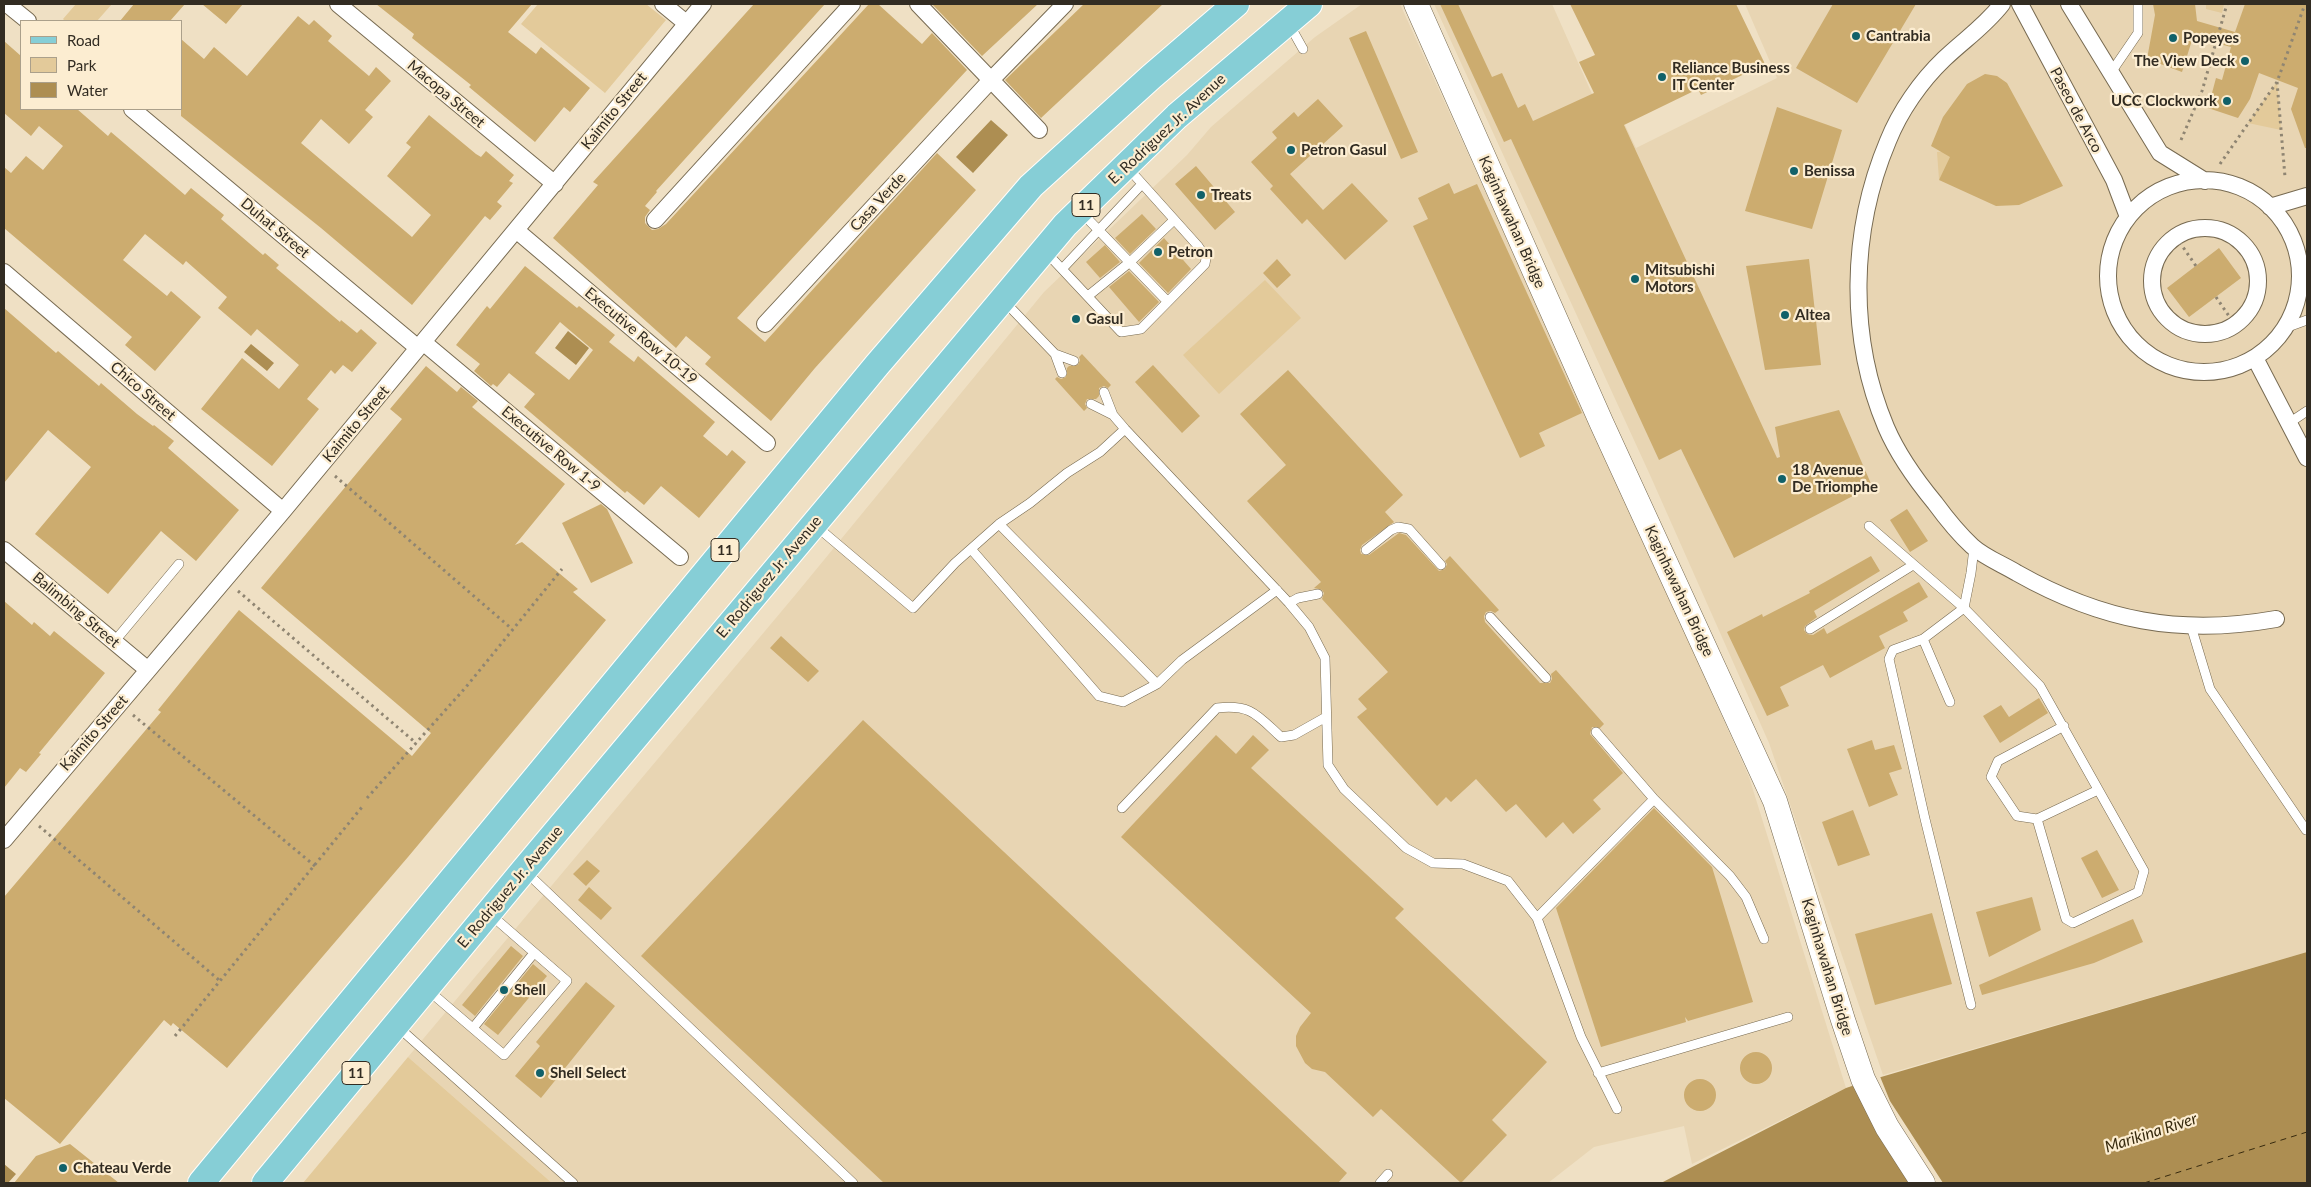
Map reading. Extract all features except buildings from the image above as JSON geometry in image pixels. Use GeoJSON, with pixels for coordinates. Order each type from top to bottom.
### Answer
{"type":"FeatureCollection","features":[{"type":"Feature","properties":{"kind":"main road","name":"11"},"geometry":{"type":"LineString","coordinates":[[201,1183],[871,373],[1032,186],[1151,77],[1236,4]]}},
{"type":"Feature","properties":{"kind":"main road","name":"E. Rodriguez Jr. Avenue"},"geometry":{"type":"LineString","coordinates":[[265,1183],[488,913],[1044,250],[1080,211],[1134,175],[1177,116],[1309,4]]}},
{"type":"Feature","properties":{"kind":"main road","name":"Kaginhawahan Bridge"},"geometry":{"type":"LineString","coordinates":[[1416,4],[1602,424],[1775,801],[1863,1079],[1887,1127],[1923,1183]]}},
{"type":"Feature","properties":{"kind":"street"},"geometry":{"type":"LineString","coordinates":[[7,4],[27,20]]}},
{"type":"Feature","properties":{"kind":"street","name":"Macopa Street"},"geometry":{"type":"LineString","coordinates":[[338,4],[554,184]]}},
{"type":"Feature","properties":{"kind":"street"},"geometry":{"type":"LineString","coordinates":[[663,4],[686,23]]}},
{"type":"Feature","properties":{"kind":"street","name":"Kaimito Street"},"geometry":{"type":"LineString","coordinates":[[5,836],[322,465],[703,4]]}},
{"type":"Feature","properties":{"kind":"street"},"geometry":{"type":"LineString","coordinates":[[655,220],[852,4]]}},
{"type":"Feature","properties":{"kind":"street"},"geometry":{"type":"LineString","coordinates":[[918,4],[1039,130]]}},
{"type":"Feature","properties":{"kind":"street","name":"Casa Verde"},"geometry":{"type":"LineString","coordinates":[[765,324],[991,80],[1065,4]]}},
{"type":"Feature","properties":{"kind":"street"},"geometry":{"type":"LineString","coordinates":[[2002,4],[1986,24],[1943,60],[1911,98],[1888,140],[1869,195],[1860,246],[1858,304],[1866,365],[1887,428],[1916,480],[1974,548],[2038,585],[2086,606],[2127,619],[2191,626],[2243,625],[2276,619]]}},
{"type":"Feature","properties":{"kind":"street","name":"Paseo de Arco"},"geometry":{"type":"LineString","coordinates":[[2020,4],[2114,180],[2128,218]]}},
{"type":"Feature","properties":{"kind":"street"},"geometry":{"type":"LineString","coordinates":[[2069,4],[2112,71],[2160,153],[2205,181]]}},
{"type":"Feature","properties":{"kind":"street","name":"Duhat Street"},"geometry":{"type":"LineString","coordinates":[[133,110],[420,345]]}},
{"type":"Feature","properties":{"kind":"street"},"geometry":{"type":"LineString","coordinates":[[2190,181],[2205,181],[2223,182],[2256,196],[2270,207],[2283,223],[2303,256],[2299,289],[2292,316],[2286,328],[2267,349],[2255,358],[2223,370],[2205,372],[2170,366],[2154,358],[2133,341],[2118,319],[2111,302],[2108,285],[2108,267],[2111,249],[2137,206],[2162,190],[2190,181]]}},
{"type":"Feature","properties":{"kind":"street"},"geometry":{"type":"LineString","coordinates":[[2270,207],[2307,196]]}},
{"type":"Feature","properties":{"kind":"street"},"geometry":{"type":"LineString","coordinates":[[2192,229],[2218,229],[2242,242],[2250,252],[2258,272],[2257,292],[2253,305],[2235,325],[2223,331],[2208,334],[2193,332],[2179,327],[2167,318],[2158,306],[2153,292],[2152,277],[2154,264],[2160,252],[2176,237],[2192,229]]}},
{"type":"Feature","properties":{"kind":"street","name":"Executive Row 10-19"},"geometry":{"type":"LineString","coordinates":[[516,230],[767,443]]}},
{"type":"Feature","properties":{"kind":"street","name":"Chico Street"},"geometry":{"type":"LineString","coordinates":[[4,272],[283,511]]}},
{"type":"Feature","properties":{"kind":"street","name":"Executive Row 1-9"},"geometry":{"type":"LineString","coordinates":[[420,345],[680,557]]}},
{"type":"Feature","properties":{"kind":"street"},"geometry":{"type":"LineString","coordinates":[[2255,358],[2306,455]]}},
{"type":"Feature","properties":{"kind":"street","name":"Balimbing Street"},"geometry":{"type":"LineString","coordinates":[[4,550],[148,670]]}},
{"type":"Feature","properties":{"kind":"lane"},"geometry":{"type":"LineString","coordinates":[[2112,71],[2138,33],[2138,4]]}},
{"type":"Feature","properties":{"kind":"lane"},"geometry":{"type":"LineString","coordinates":[[1287,22],[1303,49]]}},
{"type":"Feature","properties":{"kind":"lane"},"geometry":{"type":"LineString","coordinates":[[1044,250],[1062,269],[1088,296],[1122,332],[1141,329],[1205,264],[1203,252],[1134,175],[1098,230],[1062,269]]}},
{"type":"Feature","properties":{"kind":"lane"},"geometry":{"type":"LineString","coordinates":[[1080,211],[1167,302]]}},
{"type":"Feature","properties":{"kind":"lane"},"geometry":{"type":"LineString","coordinates":[[1088,296],[1130,262],[1174,220]]}},
{"type":"Feature","properties":{"kind":"lane"},"geometry":{"type":"LineString","coordinates":[[1002,299],[1055,354],[1062,373]]}},
{"type":"Feature","properties":{"kind":"lane"},"geometry":{"type":"LineString","coordinates":[[2286,328],[2307,320]]}},
{"type":"Feature","properties":{"kind":"lane"},"geometry":{"type":"LineString","coordinates":[[1055,354],[1074,361]]}},
{"type":"Feature","properties":{"kind":"lane"},"geometry":{"type":"LineString","coordinates":[[1104,392],[1113,414],[1125,430],[1309,626],[1325,658],[1328,765],[1344,789],[1406,848],[1433,862],[1463,864],[1508,881],[1529,904],[1537,918],[1581,1037],[1617,1109]]}},
{"type":"Feature","properties":{"kind":"lane"},"geometry":{"type":"LineString","coordinates":[[1091,404],[1113,414]]}},
{"type":"Feature","properties":{"kind":"lane"},"geometry":{"type":"LineString","coordinates":[[2289,423],[2307,411]]}},
{"type":"Feature","properties":{"kind":"lane"},"geometry":{"type":"LineString","coordinates":[[814,524],[913,608],[971,549],[999,524],[1030,503],[1067,473],[1100,452],[1125,430]]}},
{"type":"Feature","properties":{"kind":"lane"},"geometry":{"type":"LineString","coordinates":[[999,524],[1157,684]]}},
{"type":"Feature","properties":{"kind":"lane"},"geometry":{"type":"LineString","coordinates":[[1869,526],[1964,608],[2040,686],[2144,871],[2138,892],[2073,923],[2066,919],[2037,819]]}},
{"type":"Feature","properties":{"kind":"lane"},"geometry":{"type":"LineString","coordinates":[[1366,550],[1391,530],[1398,527],[1409,529],[1441,565]]}},
{"type":"Feature","properties":{"kind":"lane"},"geometry":{"type":"LineString","coordinates":[[1971,1005],[1925,819],[1889,659],[1892,650],[1924,639],[1964,608],[1974,548]]}},
{"type":"Feature","properties":{"kind":"lane"},"geometry":{"type":"LineString","coordinates":[[971,549],[1099,696],[1123,702],[1157,684],[1182,660],[1277,590]]}},
{"type":"Feature","properties":{"kind":"lane"},"geometry":{"type":"LineString","coordinates":[[114,642],[179,564]]}},
{"type":"Feature","properties":{"kind":"lane"},"geometry":{"type":"LineString","coordinates":[[1810,629],[1913,565]]}},
{"type":"Feature","properties":{"kind":"lane"},"geometry":{"type":"LineString","coordinates":[[1289,603],[1298,598],[1318,594]]}},
{"type":"Feature","properties":{"kind":"lane"},"geometry":{"type":"LineString","coordinates":[[1490,617],[1546,678]]}},
{"type":"Feature","properties":{"kind":"lane"},"geometry":{"type":"LineString","coordinates":[[2191,626],[2210,689],[2306,830]]}},
{"type":"Feature","properties":{"kind":"lane"},"geometry":{"type":"LineString","coordinates":[[1924,639],[1950,702]]}},
{"type":"Feature","properties":{"kind":"lane"},"geometry":{"type":"LineString","coordinates":[[1122,808],[1217,708],[1235,706],[1254,712],[1281,737],[1294,735],[1326,717]]}},
{"type":"Feature","properties":{"kind":"lane"},"geometry":{"type":"LineString","coordinates":[[2064,726],[1998,761],[1991,777],[2017,816],[2037,819],[2098,790]]}},
{"type":"Feature","properties":{"kind":"lane"},"geometry":{"type":"LineString","coordinates":[[1596,732],[1654,799],[1730,876],[1746,896],[1764,939]]}},
{"type":"Feature","properties":{"kind":"lane"},"geometry":{"type":"LineString","coordinates":[[1537,918],[1654,799]]}},
{"type":"Feature","properties":{"kind":"lane"},"geometry":{"type":"LineString","coordinates":[[524,870],[853,1183]]}},
{"type":"Feature","properties":{"kind":"lane"},"geometry":{"type":"LineString","coordinates":[[426,989],[504,1055],[566,981],[488,913]]}},
{"type":"Feature","properties":{"kind":"lane"},"geometry":{"type":"LineString","coordinates":[[473,1028],[534,953]]}},
{"type":"Feature","properties":{"kind":"lane"},"geometry":{"type":"LineString","coordinates":[[1598,1073],[1788,1017]]}},
{"type":"Feature","properties":{"kind":"lane"},"geometry":{"type":"LineString","coordinates":[[396,1025],[573,1183]]}},
{"type":"Feature","properties":{"kind":"lane"},"geometry":{"type":"LineString","coordinates":[[1380,1183],[1388,1174]]}},
{"type":"Feature","properties":{"kind":"path"},"geometry":{"type":"LineString","coordinates":[[2181,140],[2202,91],[2227,4]]}},
{"type":"Feature","properties":{"kind":"path"},"geometry":{"type":"LineString","coordinates":[[2220,164],[2277,82],[2305,4]]}},
{"type":"Feature","properties":{"kind":"path"},"geometry":{"type":"LineString","coordinates":[[2277,82],[2285,176]]}},
{"type":"Feature","properties":{"kind":"path"},"geometry":{"type":"LineString","coordinates":[[2176,237],[2196,266]]}},
{"type":"Feature","properties":{"kind":"path"},"geometry":{"type":"LineString","coordinates":[[2216,297],[2235,325]]}},
{"type":"Feature","properties":{"kind":"path"},"geometry":{"type":"LineString","coordinates":[[322,465],[512,629]]}},
{"type":"Feature","properties":{"kind":"path"},"geometry":{"type":"LineString","coordinates":[[367,798],[466,687],[562,569]]}},
{"type":"Feature","properties":{"kind":"path"},"geometry":{"type":"LineString","coordinates":[[224,579],[416,743]]}},
{"type":"Feature","properties":{"kind":"path"},"geometry":{"type":"LineString","coordinates":[[119,704],[316,866]]}},
{"type":"Feature","properties":{"kind":"path"},"geometry":{"type":"LineString","coordinates":[[175,1036],[362,808]]}},
{"type":"Feature","properties":{"kind":"path"},"geometry":{"type":"LineString","coordinates":[[25,814],[219,980]]}},
{"type":"Feature","properties":{"kind":"shaded area"},"geometry":{"type":"Polygon","coordinates":[[[1362,4],[1400,4],[1639,530],[1749,777],[1846,1088],[1692,1164],[1684,1126],[1594,1147],[1548,1183],[552,1183],[408,1057],[796,594],[1044,292],[1187,155],[1211,127],[1315,37],[1362,4]]]}},
{"type":"Feature","properties":{"kind":"shaded area"},"geometry":{"type":"Polygon","coordinates":[[[1434,4],[1552,4],[1609,132],[1625,125],[1636,148],[1777,78],[1745,4],[2307,4],[2307,952],[1883,1075],[1769,743],[1650,475],[1434,4]]]}},
{"type":"Feature","properties":{"kind":"green space"},"geometry":{"type":"Polygon","coordinates":[[[76,4],[112,4],[98,20],[63,19],[76,4]]]}},
{"type":"Feature","properties":{"kind":"green space"},"geometry":{"type":"Polygon","coordinates":[[[538,4],[646,4],[666,20],[605,93],[521,24],[538,4]]]}},
{"type":"Feature","properties":{"kind":"green space"},"geometry":{"type":"Polygon","coordinates":[[[2206,4],[2224,4],[2222,13],[2206,9],[2206,4]]]}},
{"type":"Feature","properties":{"kind":"green space"},"geometry":{"type":"Polygon","coordinates":[[[2277,82],[2281,130],[2248,123],[2277,82]]]}},
{"type":"Feature","properties":{"kind":"green space"},"geometry":{"type":"Polygon","coordinates":[[[1980,149],[1982,176],[1939,179],[1937,152],[1980,149]]]}},
{"type":"Feature","properties":{"kind":"green space"},"geometry":{"type":"Polygon","coordinates":[[[1265,280],[1301,318],[1219,394],[1183,355],[1265,280]]]}},
{"type":"Feature","properties":{"kind":"green space"},"geometry":{"type":"Polygon","coordinates":[[[408,1057],[552,1183],[303,1183],[408,1057]]]}},
{"type":"Feature","properties":{"kind":"water"},"geometry":{"type":"Polygon","coordinates":[[[991,120],[1008,135],[973,173],[956,157],[991,120]]]}},
{"type":"Feature","properties":{"kind":"water"},"geometry":{"type":"Polygon","coordinates":[[[568,331],[589,348],[576,365],[555,348],[568,331]]]}},
{"type":"Feature","properties":{"kind":"water"},"geometry":{"type":"Polygon","coordinates":[[[251,344],[274,363],[267,371],[244,352],[251,344]]]}},
{"type":"Feature","properties":{"kind":"water","name":"Marikina River"},"geometry":{"type":"Polygon","coordinates":[[[2307,952],[2307,1183],[1661,1183],[1846,1088],[2307,952]]]}},
{"type":"Feature","properties":{"kind":"water"},"geometry":{"type":"Polygon","coordinates":[[[4,1164],[16,1174],[8,1183],[4,1183],[4,1164]]]}},
{"type":"Feature","properties":{"kind":"pier"},"geometry":{"type":"Polygon","coordinates":[[[1879,1074],[1890,1101],[1943,1183],[1914,1183],[1855,1082],[1879,1074]]]}},
{"type":"Feature","properties":{"kind":"ferry route"},"geometry":{"type":"LineString","coordinates":[[2144,1183],[2307,1132]]}},
{"type":"Feature","properties":{"kind":"place","name":"Cantrabia"},"geometry":{"type":"Point","coordinates":[1856,36]}},
{"type":"Feature","properties":{"kind":"place","name":"Popeyes"},"geometry":{"type":"Point","coordinates":[2173,38]}},
{"type":"Feature","properties":{"kind":"place","name":"The View Deck"},"geometry":{"type":"Point","coordinates":[2245,61]}},
{"type":"Feature","properties":{"kind":"place","name":"Reliance Business IT Center"},"geometry":{"type":"Point","coordinates":[1662,77]}},
{"type":"Feature","properties":{"kind":"place","name":"UCC Clockwork"},"geometry":{"type":"Point","coordinates":[2227,101]}},
{"type":"Feature","properties":{"kind":"place","name":"Petron Gasul"},"geometry":{"type":"Point","coordinates":[1291,150]}},
{"type":"Feature","properties":{"kind":"place","name":"Benissa"},"geometry":{"type":"Point","coordinates":[1794,171]}},
{"type":"Feature","properties":{"kind":"place","name":"Treats"},"geometry":{"type":"Point","coordinates":[1201,195]}},
{"type":"Feature","properties":{"kind":"place","name":"Petron"},"geometry":{"type":"Point","coordinates":[1158,252]}},
{"type":"Feature","properties":{"kind":"place","name":"Mitsubishi Motors"},"geometry":{"type":"Point","coordinates":[1635,279]}},
{"type":"Feature","properties":{"kind":"place","name":"Altea"},"geometry":{"type":"Point","coordinates":[1785,315]}},
{"type":"Feature","properties":{"kind":"place","name":"Gasul"},"geometry":{"type":"Point","coordinates":[1076,319]}},
{"type":"Feature","properties":{"kind":"place","name":"18 Avenue De Triomphe"},"geometry":{"type":"Point","coordinates":[1782,479]}},
{"type":"Feature","properties":{"kind":"place","name":"Shell"},"geometry":{"type":"Point","coordinates":[504,990]}},
{"type":"Feature","properties":{"kind":"place","name":"Shell Select"},"geometry":{"type":"Point","coordinates":[540,1073]}},
{"type":"Feature","properties":{"kind":"place","name":"Chateau Verde"},"geometry":{"type":"Point","coordinates":[63,1168]}}]}
